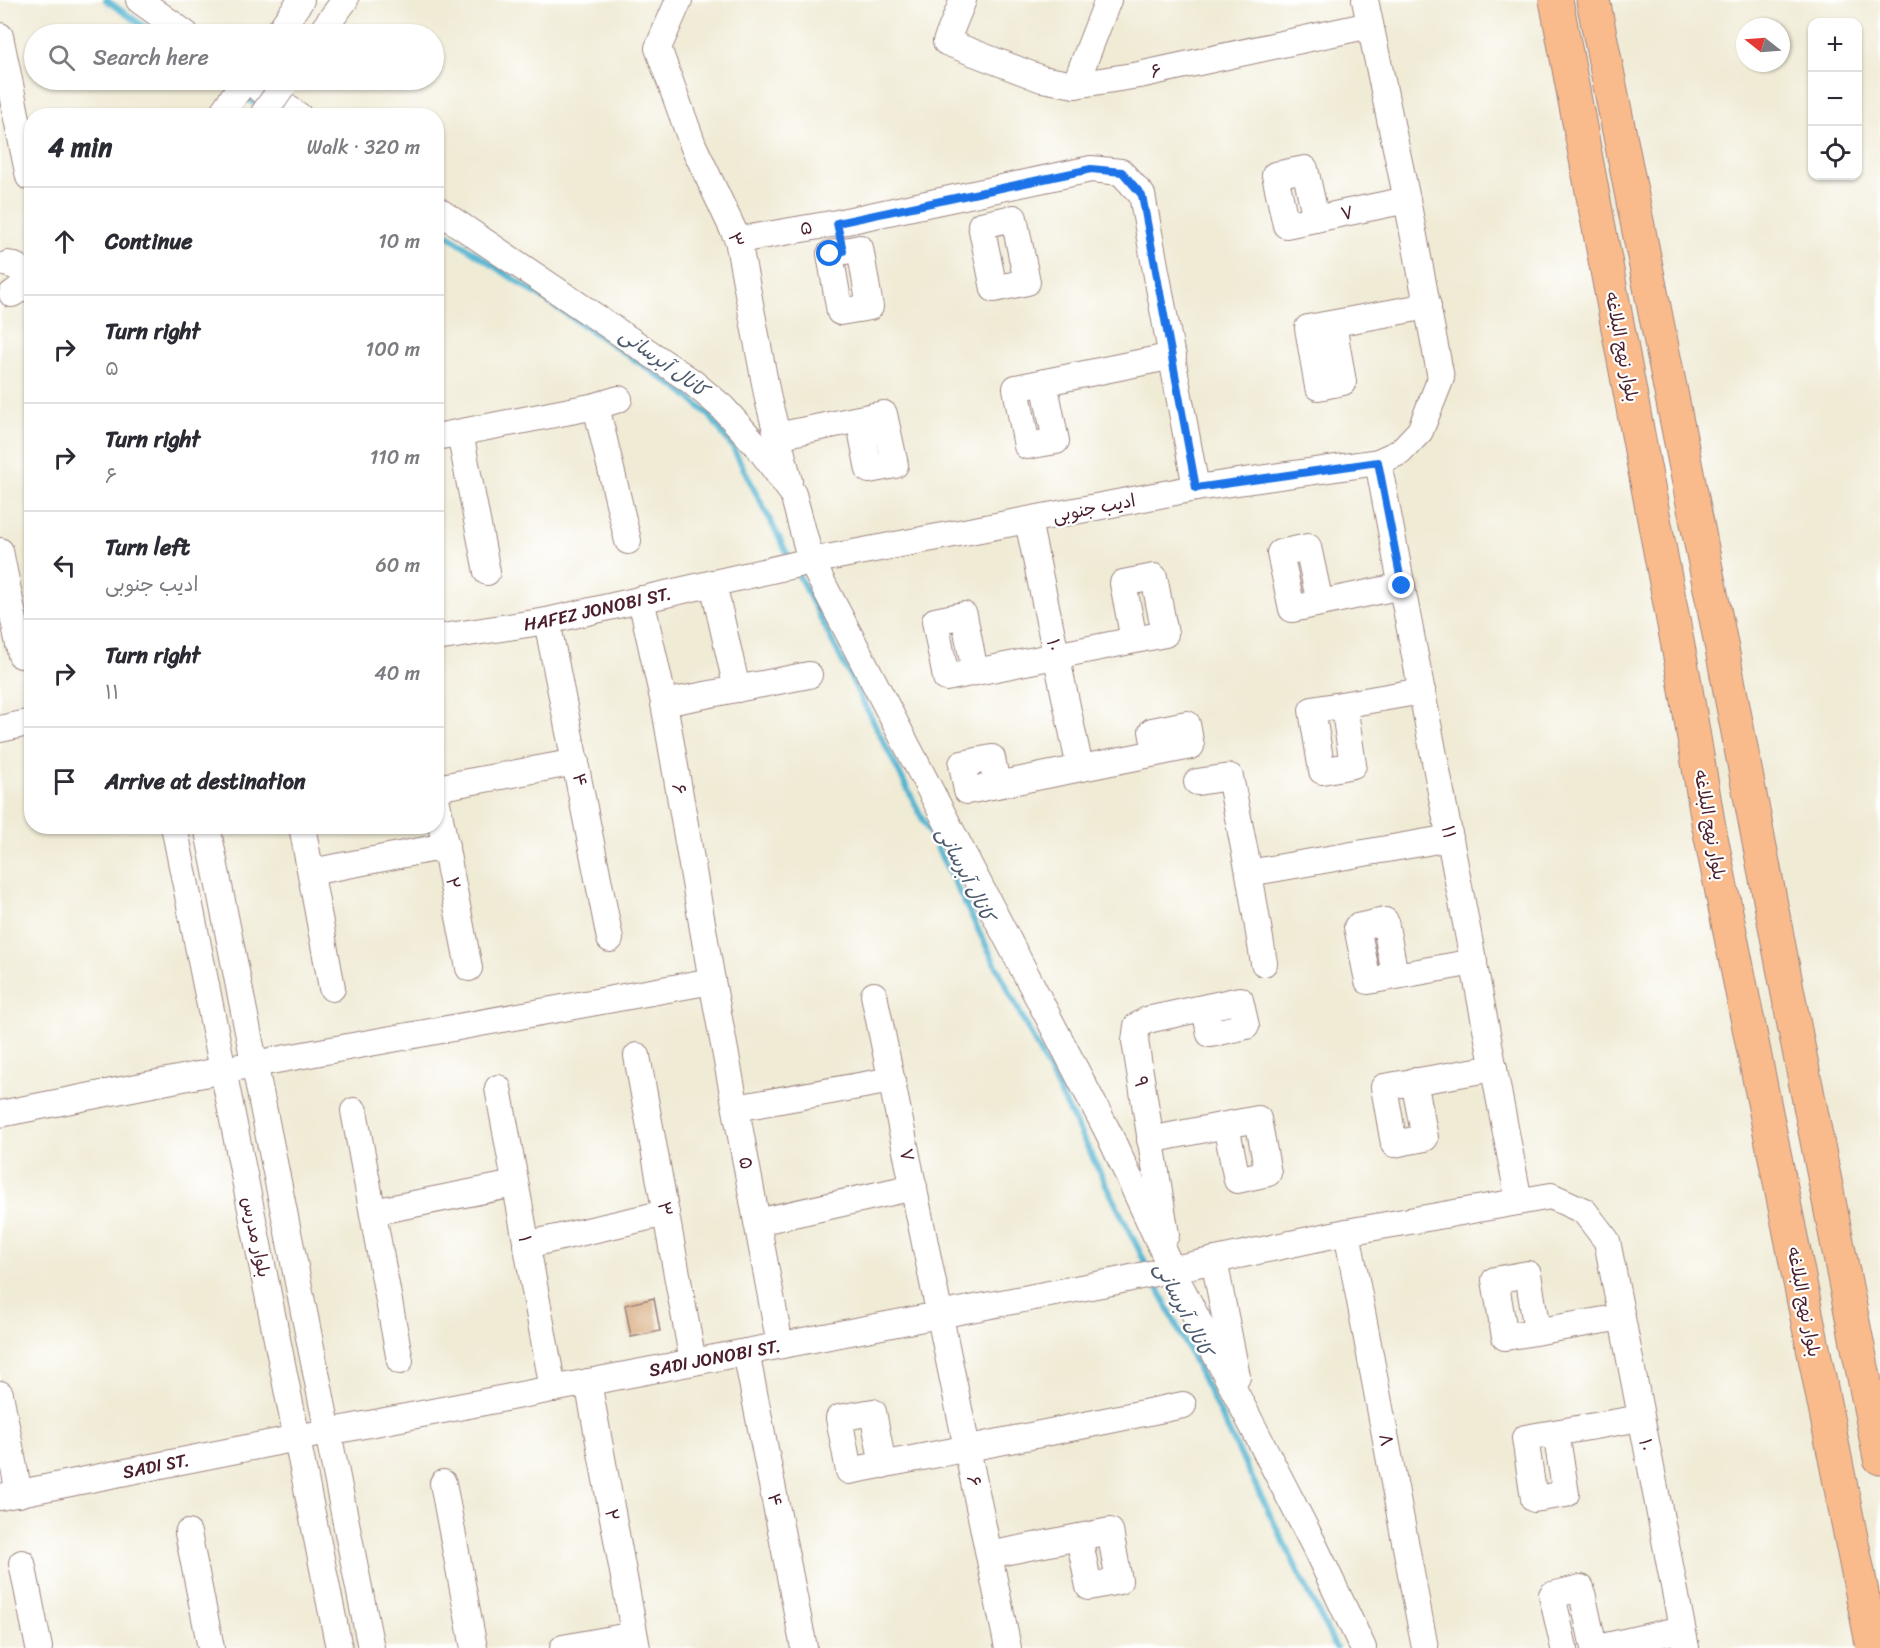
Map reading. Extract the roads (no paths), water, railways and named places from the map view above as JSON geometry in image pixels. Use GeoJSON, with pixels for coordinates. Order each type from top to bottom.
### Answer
{"type":"FeatureCollection","features":[{"type":"Feature","properties":{"kind":"main road","name":"بلوار نهج البلاغه"},"geometry":{"type":"LineString","coordinates":[[1556,0],[1684,678],[1708,822],[1874,1648]]}},
{"type":"Feature","properties":{"kind":"main road"},"geometry":{"type":"LineString","coordinates":[[1593,0],[1880,1458]]}},
{"type":"Feature","properties":{"kind":"street"},"geometry":{"type":"LineString","coordinates":[[139,0],[172,24]]}},
{"type":"Feature","properties":{"kind":"street"},"geometry":{"type":"LineString","coordinates":[[284,24],[301,0]]}},
{"type":"Feature","properties":{"kind":"street"},"geometry":{"type":"LineString","coordinates":[[327,24],[345,0]]}},
{"type":"Feature","properties":{"kind":"street","name":"۳"},"geometry":{"type":"LineString","coordinates":[[679,0],[658,48],[693,145],[738,240],[768,399],[811,561],[1109,1134],[1171,1268],[1244,1407]]}},
{"type":"Feature","properties":{"kind":"street","name":"۶"},"geometry":{"type":"LineString","coordinates":[[963,0],[946,42],[1042,79],[1075,84],[1139,75],[1370,25]]}},
{"type":"Feature","properties":{"kind":"street"},"geometry":{"type":"LineString","coordinates":[[1075,84],[1108,0]]}},
{"type":"Feature","properties":{"kind":"street"},"geometry":{"type":"LineString","coordinates":[[1365,0],[1441,378],[1420,431],[1400,452],[1378,462]]}},
{"type":"Feature","properties":{"kind":"street"},"geometry":{"type":"LineString","coordinates":[[0,36],[24,153]]}},
{"type":"Feature","properties":{"kind":"street"},"geometry":{"type":"LineString","coordinates":[[226,108],[239,90]]}},
{"type":"Feature","properties":{"kind":"street"},"geometry":{"type":"LineString","coordinates":[[261,90],[287,108]]}},
{"type":"Feature","properties":{"kind":"street"},"geometry":{"type":"LineString","coordinates":[[268,108],[280,90]]}},
{"type":"Feature","properties":{"kind":"street","name":"۵"},"geometry":{"type":"LineString","coordinates":[[738,240],[837,223],[1091,169],[1122,172],[1142,195],[1173,356]]}},
{"type":"Feature","properties":{"kind":"street","name":"۷"},"geometry":{"type":"LineString","coordinates":[[1316,219],[1305,169],[1275,175],[1286,225],[1316,219],[1407,200]]}},
{"type":"Feature","properties":{"kind":"street"},"geometry":{"type":"LineString","coordinates":[[991,190],[997,222]]}},
{"type":"Feature","properties":{"kind":"street"},"geometry":{"type":"LineString","coordinates":[[444,213],[691,381],[722,406],[752,440],[793,494]]}},
{"type":"Feature","properties":{"kind":"street"},"geometry":{"type":"LineString","coordinates":[[837,223],[843,251]]}},
{"type":"Feature","properties":{"kind":"street"},"geometry":{"type":"LineString","coordinates":[[13,263],[23,272],[24,281],[15,294]]}},
{"type":"Feature","properties":{"kind":"street"},"geometry":{"type":"LineString","coordinates":[[1333,324],[1343,382],[1318,387],[1308,328],[1428,306]]}},
{"type":"Feature","properties":{"kind":"street"},"geometry":{"type":"LineString","coordinates":[[1044,382],[1173,356],[1196,488]]}},
{"type":"Feature","properties":{"kind":"street"},"geometry":{"type":"LineString","coordinates":[[487,572],[448,435],[607,402],[628,541]]}},
{"type":"Feature","properties":{"kind":"street"},"geometry":{"type":"LineString","coordinates":[[777,436],[859,420]]}},
{"type":"Feature","properties":{"kind":"street","name":"ادیب جنوبی"},"geometry":{"type":"LineString","coordinates":[[756,574],[811,561],[1196,488],[1378,462]]}},
{"type":"Feature","properties":{"kind":"street","name":"۱۱"},"geometry":{"type":"LineString","coordinates":[[1378,462],[1519,1201]]}},
{"type":"Feature","properties":{"kind":"street","name":"۱۰"},"geometry":{"type":"LineString","coordinates":[[1028,521],[1080,768]]}},
{"type":"Feature","properties":{"kind":"street"},"geometry":{"type":"LineString","coordinates":[[0,551],[21,655]]}},
{"type":"Feature","properties":{"kind":"street","name":"HAFEZ JONOBI ST."},"geometry":{"type":"LineString","coordinates":[[444,637],[547,621],[756,574]]}},
{"type":"Feature","properties":{"kind":"street"},"geometry":{"type":"LineString","coordinates":[[712,584],[736,689]]}},
{"type":"Feature","properties":{"kind":"street"},"geometry":{"type":"LineString","coordinates":[[1320,603],[1402,586]]}},
{"type":"Feature","properties":{"kind":"street","name":"۶"},"geometry":{"type":"LineString","coordinates":[[641,599],[664,702],[712,981]]}},
{"type":"Feature","properties":{"kind":"street","name":"۴"},"geometry":{"type":"LineString","coordinates":[[547,621],[610,939]]}},
{"type":"Feature","properties":{"kind":"street"},"geometry":{"type":"LineString","coordinates":[[975,672],[1134,640]]}},
{"type":"Feature","properties":{"kind":"street"},"geometry":{"type":"LineString","coordinates":[[664,702],[809,675]]}},
{"type":"Feature","properties":{"kind":"street"},"geometry":{"type":"LineString","coordinates":[[1344,705],[1422,691]]}},
{"type":"Feature","properties":{"kind":"street"},"geometry":{"type":"LineString","coordinates":[[0,729],[24,724]]}},
{"type":"Feature","properties":{"kind":"street"},"geometry":{"type":"LineString","coordinates":[[997,785],[1156,753]]}},
{"type":"Feature","properties":{"kind":"street"},"geometry":{"type":"LineString","coordinates":[[444,787],[576,762]]}},
{"type":"Feature","properties":{"kind":"street"},"geometry":{"type":"LineString","coordinates":[[1197,782],[1230,777],[1264,963]]}},
{"type":"Feature","properties":{"kind":"street","name":"بلوار مدرس"},"geometry":{"type":"LineString","coordinates":[[176,834],[222,1071],[312,1435],[371,1648]]}},
{"type":"Feature","properties":{"kind":"street","name":"بلوار مدرس"},"geometry":{"type":"LineString","coordinates":[[209,834],[254,1064],[312,1435],[339,1648]]}},
{"type":"Feature","properties":{"kind":"street"},"geometry":{"type":"LineString","coordinates":[[303,834],[332,988]]}},
{"type":"Feature","properties":{"kind":"street","name":"۲"},"geometry":{"type":"LineString","coordinates":[[444,834],[469,968]]}},
{"type":"Feature","properties":{"kind":"street"},"geometry":{"type":"LineString","coordinates":[[1249,873],[1450,838]]}},
{"type":"Feature","properties":{"kind":"street"},"geometry":{"type":"LineString","coordinates":[[310,872],[446,846]]}},
{"type":"Feature","properties":{"kind":"street"},"geometry":{"type":"LineString","coordinates":[[1395,975],[1474,962]]}},
{"type":"Feature","properties":{"kind":"street"},"geometry":{"type":"LineString","coordinates":[[0,1114],[254,1064],[712,981]]}},
{"type":"Feature","properties":{"kind":"street","name":"۵"},"geometry":{"type":"LineString","coordinates":[[712,981],[780,1345]]}},
{"type":"Feature","properties":{"kind":"street","name":"۷"},"geometry":{"type":"LineString","coordinates":[[874,995],[939,1315]]}},
{"type":"Feature","properties":{"kind":"street","name":"۹"},"geometry":{"type":"LineString","coordinates":[[1171,1268],[1135,1041],[1137,1026],[1147,1020],[1240,1000],[1246,1026]]}},
{"type":"Feature","properties":{"kind":"street","name":"۳"},"geometry":{"type":"LineString","coordinates":[[637,1056],[693,1362]]}},
{"type":"Feature","properties":{"kind":"street"},"geometry":{"type":"LineString","coordinates":[[1414,1081],[1494,1068]]}},
{"type":"Feature","properties":{"kind":"street"},"geometry":{"type":"LineString","coordinates":[[736,1108],[892,1080]]}},
{"type":"Feature","properties":{"kind":"street","name":"۱"},"geometry":{"type":"LineString","coordinates":[[498,1088],[553,1389]]}},
{"type":"Feature","properties":{"kind":"street"},"geometry":{"type":"LineString","coordinates":[[354,1111],[400,1361]]}},
{"type":"Feature","properties":{"kind":"street"},"geometry":{"type":"LineString","coordinates":[[1150,1140],[1226,1125]]}},
{"type":"Feature","properties":{"kind":"street"},"geometry":{"type":"LineString","coordinates":[[373,1212],[515,1185]]}},
{"type":"Feature","properties":{"kind":"street"},"geometry":{"type":"LineString","coordinates":[[757,1222],[914,1187]]}},
{"type":"Feature","properties":{"kind":"street","name":"SADI JONOBI ST."},"geometry":{"type":"LineString","coordinates":[[312,1435],[1117,1281],[1347,1232],[1551,1196],[1584,1211],[1607,1241]]}},
{"type":"Feature","properties":{"kind":"street"},"geometry":{"type":"LineString","coordinates":[[526,1245],[666,1213]]}},
{"type":"Feature","properties":{"kind":"street","name":"۸"},"geometry":{"type":"LineString","coordinates":[[1347,1232],[1425,1648]]}},
{"type":"Feature","properties":{"kind":"street","name":"۱۰"},"geometry":{"type":"LineString","coordinates":[[1607,1241],[1684,1638]]}},
{"type":"Feature","properties":{"kind":"street"},"geometry":{"type":"LineString","coordinates":[[1214,1260],[1244,1407],[1363,1648]]}},
{"type":"Feature","properties":{"kind":"street","name":"۶"},"geometry":{"type":"LineString","coordinates":[[939,1315],[1008,1648]]}},
{"type":"Feature","properties":{"kind":"street"},"geometry":{"type":"LineString","coordinates":[[1537,1331],[1622,1317]]}},
{"type":"Feature","properties":{"kind":"street","name":"۴"},"geometry":{"type":"LineString","coordinates":[[746,1352],[804,1648]]}},
{"type":"Feature","properties":{"kind":"street","name":"۲"},"geometry":{"type":"LineString","coordinates":[[588,1383],[636,1642]]}},
{"type":"Feature","properties":{"kind":"street"},"geometry":{"type":"LineString","coordinates":[[0,1394],[9,1495]]}},
{"type":"Feature","properties":{"kind":"street"},"geometry":{"type":"LineString","coordinates":[[883,1465],[1184,1405]]}},
{"type":"Feature","properties":{"kind":"street"},"geometry":{"type":"LineString","coordinates":[[1556,1433],[1641,1418]]}},
{"type":"Feature","properties":{"kind":"street","name":"SADI ST."},"geometry":{"type":"LineString","coordinates":[[9,1495],[312,1435]]}},
{"type":"Feature","properties":{"kind":"street"},"geometry":{"type":"LineString","coordinates":[[443,1483],[474,1648]]}},
{"type":"Feature","properties":{"kind":"street"},"geometry":{"type":"LineString","coordinates":[[188,1533],[211,1648]]}},
{"type":"Feature","properties":{"kind":"street"},"geometry":{"type":"LineString","coordinates":[[989,1555],[1079,1537]]}},
{"type":"Feature","properties":{"kind":"street"},"geometry":{"type":"LineString","coordinates":[[22,1563],[39,1648]]}},
{"type":"Feature","properties":{"kind":"street"},"geometry":{"type":"LineString","coordinates":[[1564,1648],[1552,1594],[1581,1588],[1596,1648],[1684,1638]]}},
{"type":"Feature","properties":{"kind":"street"},"geometry":{"type":"LineString","coordinates":[[563,1648],[636,1642]]}},
{"type":"Feature","properties":{"kind":"waterway","name":"کانال آبرسانی"},"geometry":{"type":"LineString","coordinates":[[106,0],[141,24]]}},
{"type":"Feature","properties":{"kind":"waterway","name":"کانال آبرسانی"},"geometry":{"type":"LineString","coordinates":[[243,95],[261,108]]}},
{"type":"Feature","properties":{"kind":"waterway","name":"کانال آبرسانی"},"geometry":{"type":"LineString","coordinates":[[444,232],[683,392],[710,416],[733,448],[790,559]]}},
{"type":"Feature","properties":{"kind":"waterway","name":"کانال آبرسانی"},"geometry":{"type":"LineString","coordinates":[[796,570],[1148,1268]]}},
{"type":"Feature","properties":{"kind":"waterway","name":"کانال آبرسانی"},"geometry":{"type":"LineString","coordinates":[[1154,1280],[1336,1648]]}}]}
